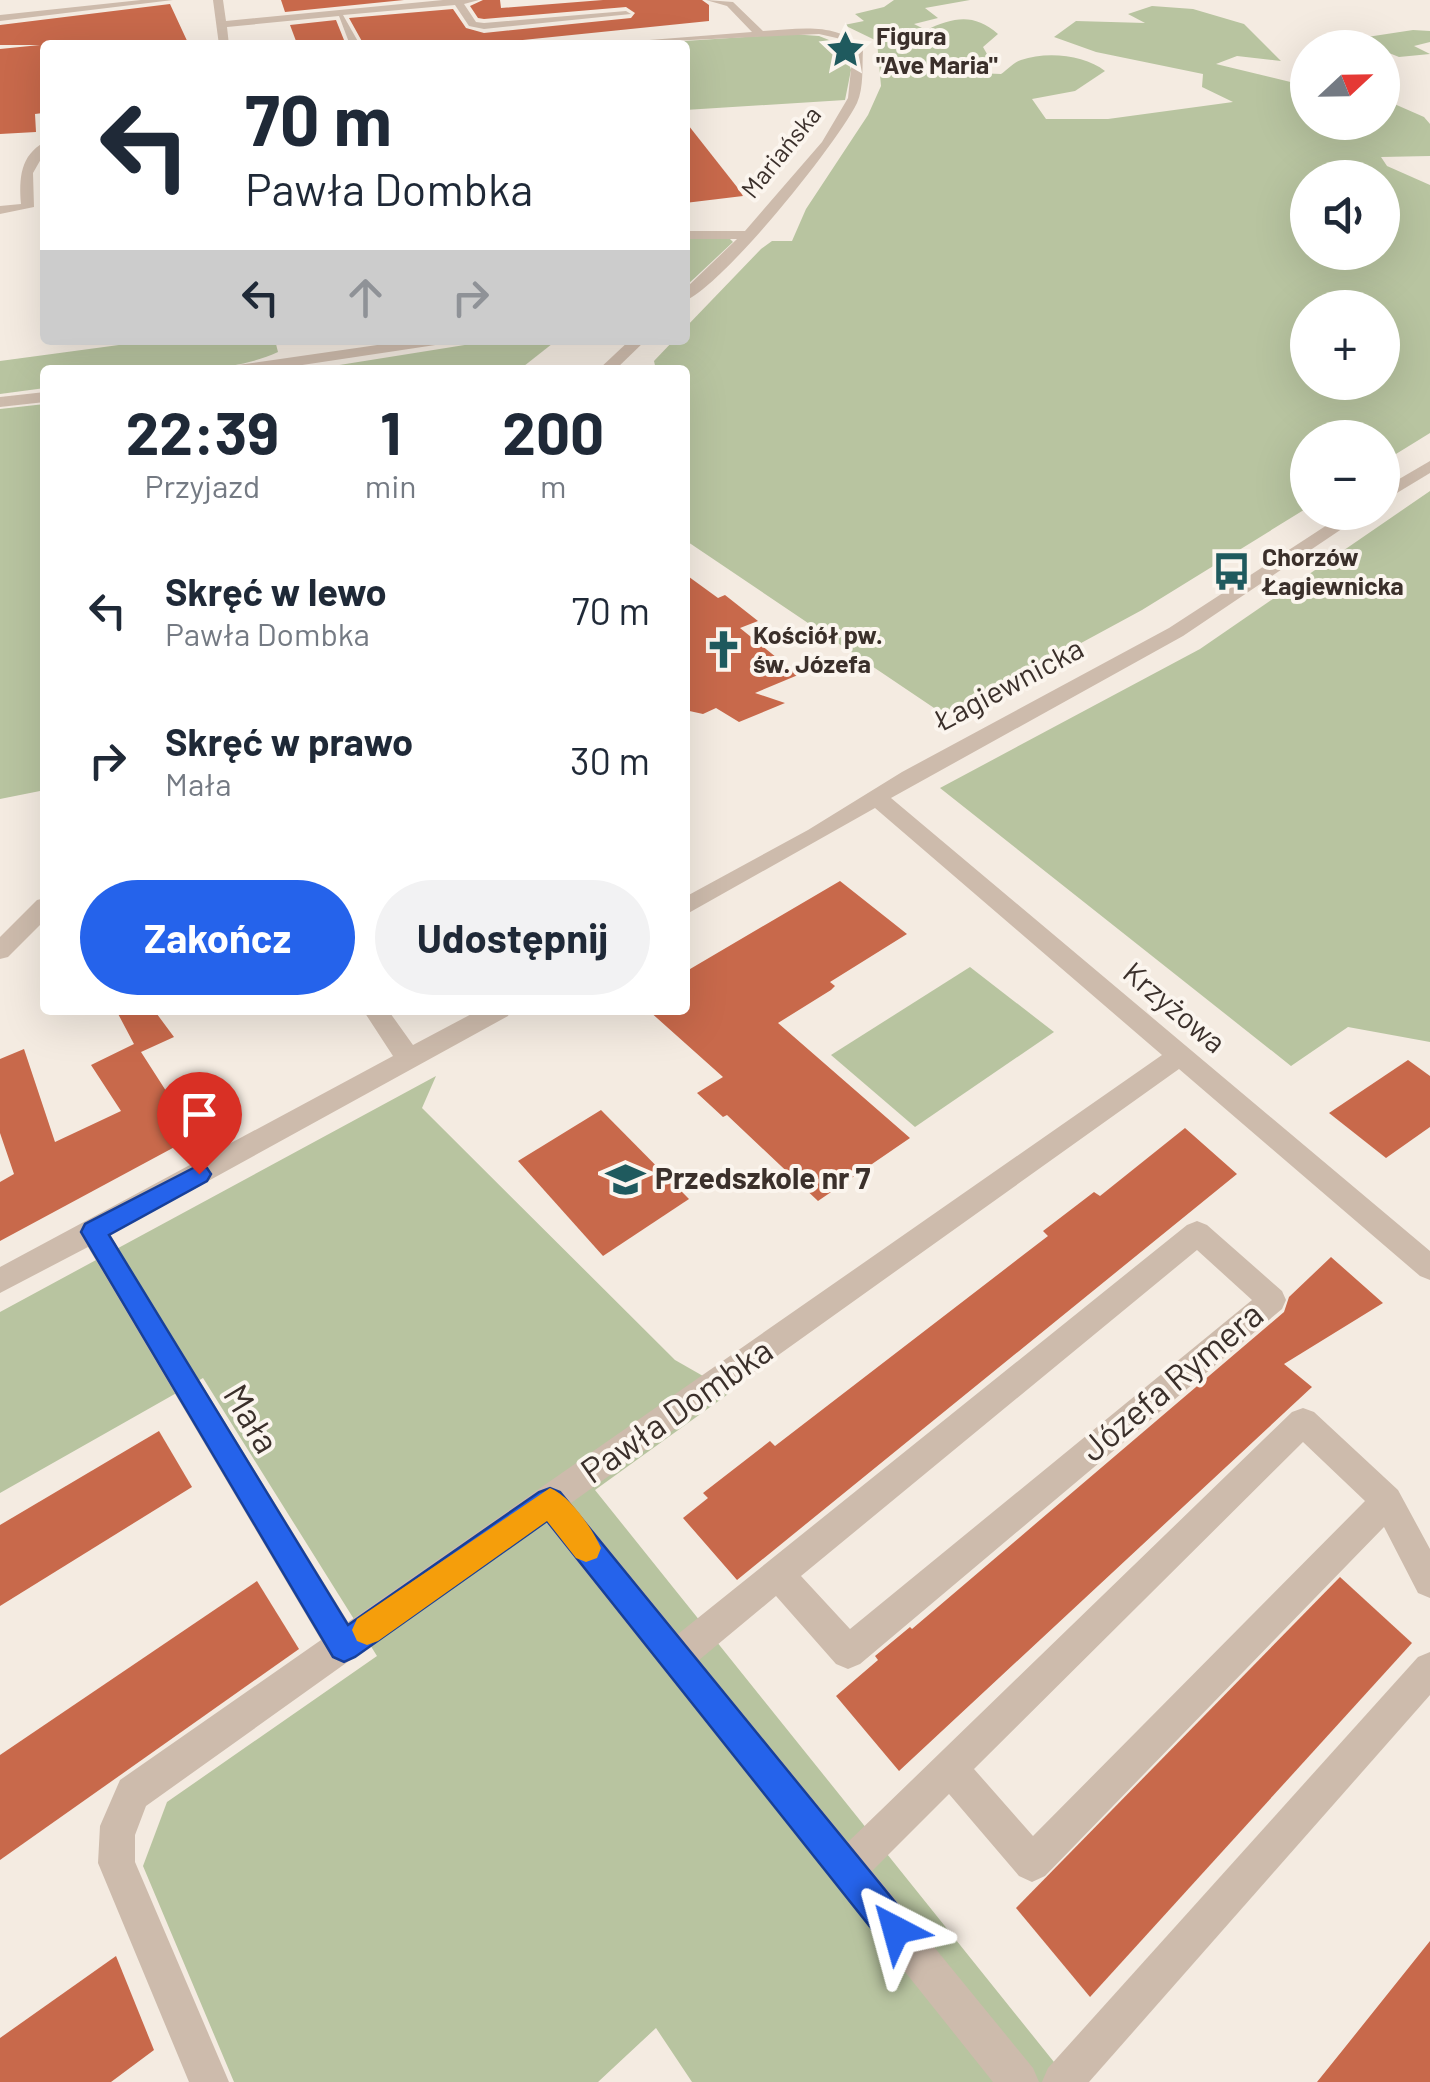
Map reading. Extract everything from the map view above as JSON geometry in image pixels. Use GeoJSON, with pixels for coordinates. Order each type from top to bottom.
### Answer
{"type":"FeatureCollection","features":[{"type":"Feature","properties":{"kind":"street"},"geometry":{"type":"LineString","coordinates":[[0,18],[168,0]]}},
{"type":"Feature","properties":{"kind":"street"},"geometry":{"type":"LineString","coordinates":[[218,0],[224,40]]}},
{"type":"Feature","properties":{"kind":"street"},"geometry":{"type":"LineString","coordinates":[[222,24],[474,0]]}},
{"type":"Feature","properties":{"kind":"street"},"geometry":{"type":"LineString","coordinates":[[711,0],[730,4],[760,34]]}},
{"type":"Feature","properties":{"kind":"street"},"geometry":{"type":"LineString","coordinates":[[458,2],[474,24],[484,26],[626,14]]}},
{"type":"Feature","properties":{"kind":"street"},"geometry":{"type":"LineString","coordinates":[[342,18],[353,40]]}},
{"type":"Feature","properties":{"kind":"street","name":"Mariańska"},"geometry":{"type":"LineString","coordinates":[[667,40],[832,32],[854,42],[858,63],[854,98],[845,117],[748,235],[690,292]]}},
{"type":"Feature","properties":{"kind":"street"},"geometry":{"type":"LineString","coordinates":[[0,210],[28,206],[26,173],[40,151]]}},
{"type":"Feature","properties":{"kind":"street"},"geometry":{"type":"LineString","coordinates":[[690,235],[748,235]]}},
{"type":"Feature","properties":{"kind":"street"},"geometry":{"type":"LineString","coordinates":[[306,345],[310,360]]}},
{"type":"Feature","properties":{"kind":"street"},"geometry":{"type":"LineString","coordinates":[[274,365],[409,345]]}},
{"type":"Feature","properties":{"kind":"street"},"geometry":{"type":"LineString","coordinates":[[612,365],[634,345]]}},
{"type":"Feature","properties":{"kind":"street"},"geometry":{"type":"LineString","coordinates":[[0,402],[40,398]]}},
{"type":"Feature","properties":{"kind":"street"},"geometry":{"type":"LineString","coordinates":[[1400,485],[1430,466]]}},
{"type":"Feature","properties":{"kind":"street","name":"Łagiewnicka"},"geometry":{"type":"LineString","coordinates":[[690,904],[1176,632],[1332,530]]}},
{"type":"Feature","properties":{"kind":"street","name":"Krzyżowa"},"geometry":{"type":"LineString","coordinates":[[876,797],[1430,1268]]}},
{"type":"Feature","properties":{"kind":"street"},"geometry":{"type":"LineString","coordinates":[[0,951],[40,911]]}},
{"type":"Feature","properties":{"kind":"street"},"geometry":{"type":"LineString","coordinates":[[379,1015],[409,1060]]}},
{"type":"Feature","properties":{"kind":"street"},"geometry":{"type":"LineString","coordinates":[[0,1282],[490,1015]]}},
{"type":"Feature","properties":{"kind":"street","name":"Pawła Dombka"},"geometry":{"type":"LineString","coordinates":[[204,2080],[117,1863],[114,1844],[119,1820],[133,1793],[1180,1055]]}},
{"type":"Feature","properties":{"kind":"street","name":"Mała"},"geometry":{"type":"LineString","coordinates":[[94,1232],[344,1646]]}},
{"type":"Feature","properties":{"kind":"street","name":"Józefa Rymera"},"geometry":{"type":"LineString","coordinates":[[674,1659],[778,1574],[1197,1233],[1272,1300],[848,1652],[778,1574]]}},
{"type":"Feature","properties":{"kind":"street"},"geometry":{"type":"LineString","coordinates":[[846,1870],[1303,1422],[1386,1501],[1430,1582]]}},
{"type":"Feature","properties":{"kind":"street"},"geometry":{"type":"LineString","coordinates":[[950,1768],[1032,1863],[1386,1501]]}},
{"type":"Feature","properties":{"kind":"street"},"geometry":{"type":"LineString","coordinates":[[550,1502],[1019,2082]]}},
{"type":"Feature","properties":{"kind":"street"},"geometry":{"type":"LineString","coordinates":[[1062,2082],[1430,1669]]}},
{"type":"Feature","properties":{"kind":"green space"},"geometry":{"type":"Polygon","coordinates":[[[894,0],[970,0],[925,8],[938,18],[914,24],[926,30],[964,19],[981,23],[998,34],[983,47],[991,61],[976,73],[1001,74],[1031,57],[1054,55],[1087,61],[1105,71],[1075,91],[1032,99],[1046,119],[1108,119],[1233,102],[1202,87],[1203,74],[1096,52],[1054,37],[1076,21],[1145,23],[1128,14],[1152,6],[1193,9],[1244,24],[1281,61],[1237,56],[1216,64],[1290,82],[1290,140],[1400,140],[1400,106],[1424,117],[1430,124],[1430,156],[1290,160],[1290,270],[1400,270],[1400,172],[1430,185],[1430,433],[1400,452],[1400,420],[1290,420],[1290,519],[1142,610],[946,716],[690,543],[690,365],[655,365],[654,361],[669,345],[690,345],[690,323],[761,249],[772,241],[792,241],[806,209],[868,115],[881,86],[877,41],[844,25],[864,21],[855,14],[884,7],[894,0]]]}},
{"type":"Feature","properties":{"kind":"green space"},"geometry":{"type":"Polygon","coordinates":[[[1430,31],[1430,42],[1414,46],[1430,54],[1400,57],[1400,32],[1430,31]]]}},
{"type":"Feature","properties":{"kind":"green space"},"geometry":{"type":"Polygon","coordinates":[[[791,34],[819,36],[844,46],[851,70],[845,100],[690,110],[690,41],[791,34]]]}},
{"type":"Feature","properties":{"kind":"green space"},"geometry":{"type":"Polygon","coordinates":[[[690,239],[733,242],[690,282],[690,239]]]}},
{"type":"Feature","properties":{"kind":"green space"},"geometry":{"type":"Polygon","coordinates":[[[119,345],[276,345],[278,352],[235,365],[40,365],[40,389],[0,394],[0,361],[119,345]]]}},
{"type":"Feature","properties":{"kind":"green space"},"geometry":{"type":"Polygon","coordinates":[[[465,345],[551,345],[525,365],[339,365],[465,345]]]}},
{"type":"Feature","properties":{"kind":"green space"},"geometry":{"type":"Polygon","coordinates":[[[40,405],[40,791],[0,799],[0,409],[40,405]]]}},
{"type":"Feature","properties":{"kind":"green space"},"geometry":{"type":"Polygon","coordinates":[[[1430,491],[1430,1042],[1348,1027],[1291,1066],[940,788],[1200,649],[1373,530],[1400,530],[1400,512],[1430,491]]]}},
{"type":"Feature","properties":{"kind":"green space"},"geometry":{"type":"Polygon","coordinates":[[[970,967],[1054,1032],[915,1127],[831,1055],[970,967]]]}},
{"type":"Feature","properties":{"kind":"green space"},"geometry":{"type":"Polygon","coordinates":[[[436,1076],[422,1108],[675,1360],[731,1392],[595,1490],[1070,2082],[692,2082],[656,2028],[598,2082],[234,2082],[143,1866],[167,1802],[377,1656],[203,1378],[0,1493],[0,1312],[436,1076]]]}},
{"type":"Feature","properties":{"kind":"building"},"geometry":{"type":"Polygon","coordinates":[[[281,0],[404,0],[285,12],[281,0]]]}},
{"type":"Feature","properties":{"kind":"building"},"geometry":{"type":"Polygon","coordinates":[[[483,0],[500,0],[501,8],[603,0],[702,0],[709,5],[709,21],[524,40],[361,40],[349,18],[453,9],[466,28],[484,33],[631,18],[635,13],[626,7],[484,19],[478,18],[470,6],[483,0]]]}},
{"type":"Feature","properties":{"kind":"building"},"geometry":{"type":"Polygon","coordinates":[[[170,4],[187,40],[40,40],[40,45],[0,45],[0,25],[170,4]]]}},
{"type":"Feature","properties":{"kind":"building"},"geometry":{"type":"Polygon","coordinates":[[[336,20],[344,40],[296,40],[290,25],[336,20]]]}},
{"type":"Feature","properties":{"kind":"building"},"geometry":{"type":"Polygon","coordinates":[[[40,45],[40,113],[35,114],[36,132],[0,134],[0,49],[40,45]]]}},
{"type":"Feature","properties":{"kind":"building"},"geometry":{"type":"Polygon","coordinates":[[[690,127],[737,187],[743,196],[690,202],[690,127]]]}},
{"type":"Feature","properties":{"kind":"building","name":"Kościół pw. św. Józefa"},"geometry":{"type":"Polygon","coordinates":[[[690,578],[718,598],[725,595],[758,621],[740,628],[798,675],[755,693],[785,703],[739,722],[716,708],[703,714],[690,711],[690,578]]]}},
{"type":"Feature","properties":{"kind":"building"},"geometry":{"type":"Polygon","coordinates":[[[840,881],[907,934],[830,982],[835,986],[831,990],[778,1023],[910,1138],[818,1201],[727,1115],[723,1117],[697,1093],[723,1077],[654,1015],[690,1015],[690,969],[840,881]]]}},
{"type":"Feature","properties":{"kind":"building"},"geometry":{"type":"Polygon","coordinates":[[[119,1015],[158,1015],[174,1037],[141,1052],[195,1136],[0,1241],[0,1182],[14,1174],[0,1133],[0,1059],[24,1049],[55,1142],[121,1111],[91,1065],[134,1044],[119,1015]]]}},
{"type":"Feature","properties":{"kind":"building"},"geometry":{"type":"Polygon","coordinates":[[[1408,1060],[1430,1076],[1430,1127],[1386,1158],[1329,1113],[1408,1060]]]}},
{"type":"Feature","properties":{"kind":"building"},"geometry":{"type":"Polygon","coordinates":[[[601,1110],[689,1199],[603,1256],[518,1161],[601,1110]]]}},
{"type":"Feature","properties":{"kind":"building"},"geometry":{"type":"Polygon","coordinates":[[[1185,1128],[1237,1174],[737,1580],[683,1518],[708,1498],[703,1493],[770,1441],[775,1446],[1048,1236],[1043,1231],[1094,1192],[1100,1196],[1185,1128]]]}},
{"type":"Feature","properties":{"kind":"building"},"geometry":{"type":"Polygon","coordinates":[[[1331,1257],[1383,1303],[1284,1364],[1312,1387],[899,1771],[836,1696],[878,1660],[875,1656],[912,1629],[1284,1312],[1289,1297],[1331,1257]]]}},
{"type":"Feature","properties":{"kind":"building"},"geometry":{"type":"Polygon","coordinates":[[[159,1431],[192,1487],[0,1606],[0,1525],[159,1431]]]}},
{"type":"Feature","properties":{"kind":"building"},"geometry":{"type":"Polygon","coordinates":[[[1340,1577],[1412,1643],[1090,1997],[1016,1908],[1340,1577]]]}},
{"type":"Feature","properties":{"kind":"building"},"geometry":{"type":"Polygon","coordinates":[[[257,1581],[299,1649],[0,1860],[0,1755],[257,1581]]]}},
{"type":"Feature","properties":{"kind":"building"},"geometry":{"type":"Polygon","coordinates":[[[1430,1941],[1430,2082],[1317,2082],[1342,2051],[1430,1941]]]}},
{"type":"Feature","properties":{"kind":"building"},"geometry":{"type":"Polygon","coordinates":[[[116,1956],[154,2050],[111,2082],[0,2082],[0,2038],[116,1956]]]}},
{"type":"Feature","properties":{"kind":"slow traffic"},"geometry":{"type":"LineString","coordinates":[[367,1630],[550,1502],[586,1548]]}},
{"type":"Feature","properties":{"kind":"place","name":"Figura \"Ave Maria\""},"geometry":{"type":"Point","coordinates":[846,50]}},
{"type":"Feature","properties":{"kind":"place","name":"Chorzów Łagiewnicka"},"geometry":{"type":"Point","coordinates":[1232,571]}},
{"type":"Feature","properties":{"kind":"place","name":"Kościół pw. św. Józefa"},"geometry":{"type":"Point","coordinates":[723,649]}},
{"type":"Feature","properties":{"kind":"place","name":"Przedszkole nr 7"},"geometry":{"type":"Point","coordinates":[625,1179]}},
{"type":"Feature","properties":{"kind":"route"},"geometry":{"type":"LineString","coordinates":[[199,1174],[94,1232],[344,1646],[550,1502],[896,1930]]}}]}
